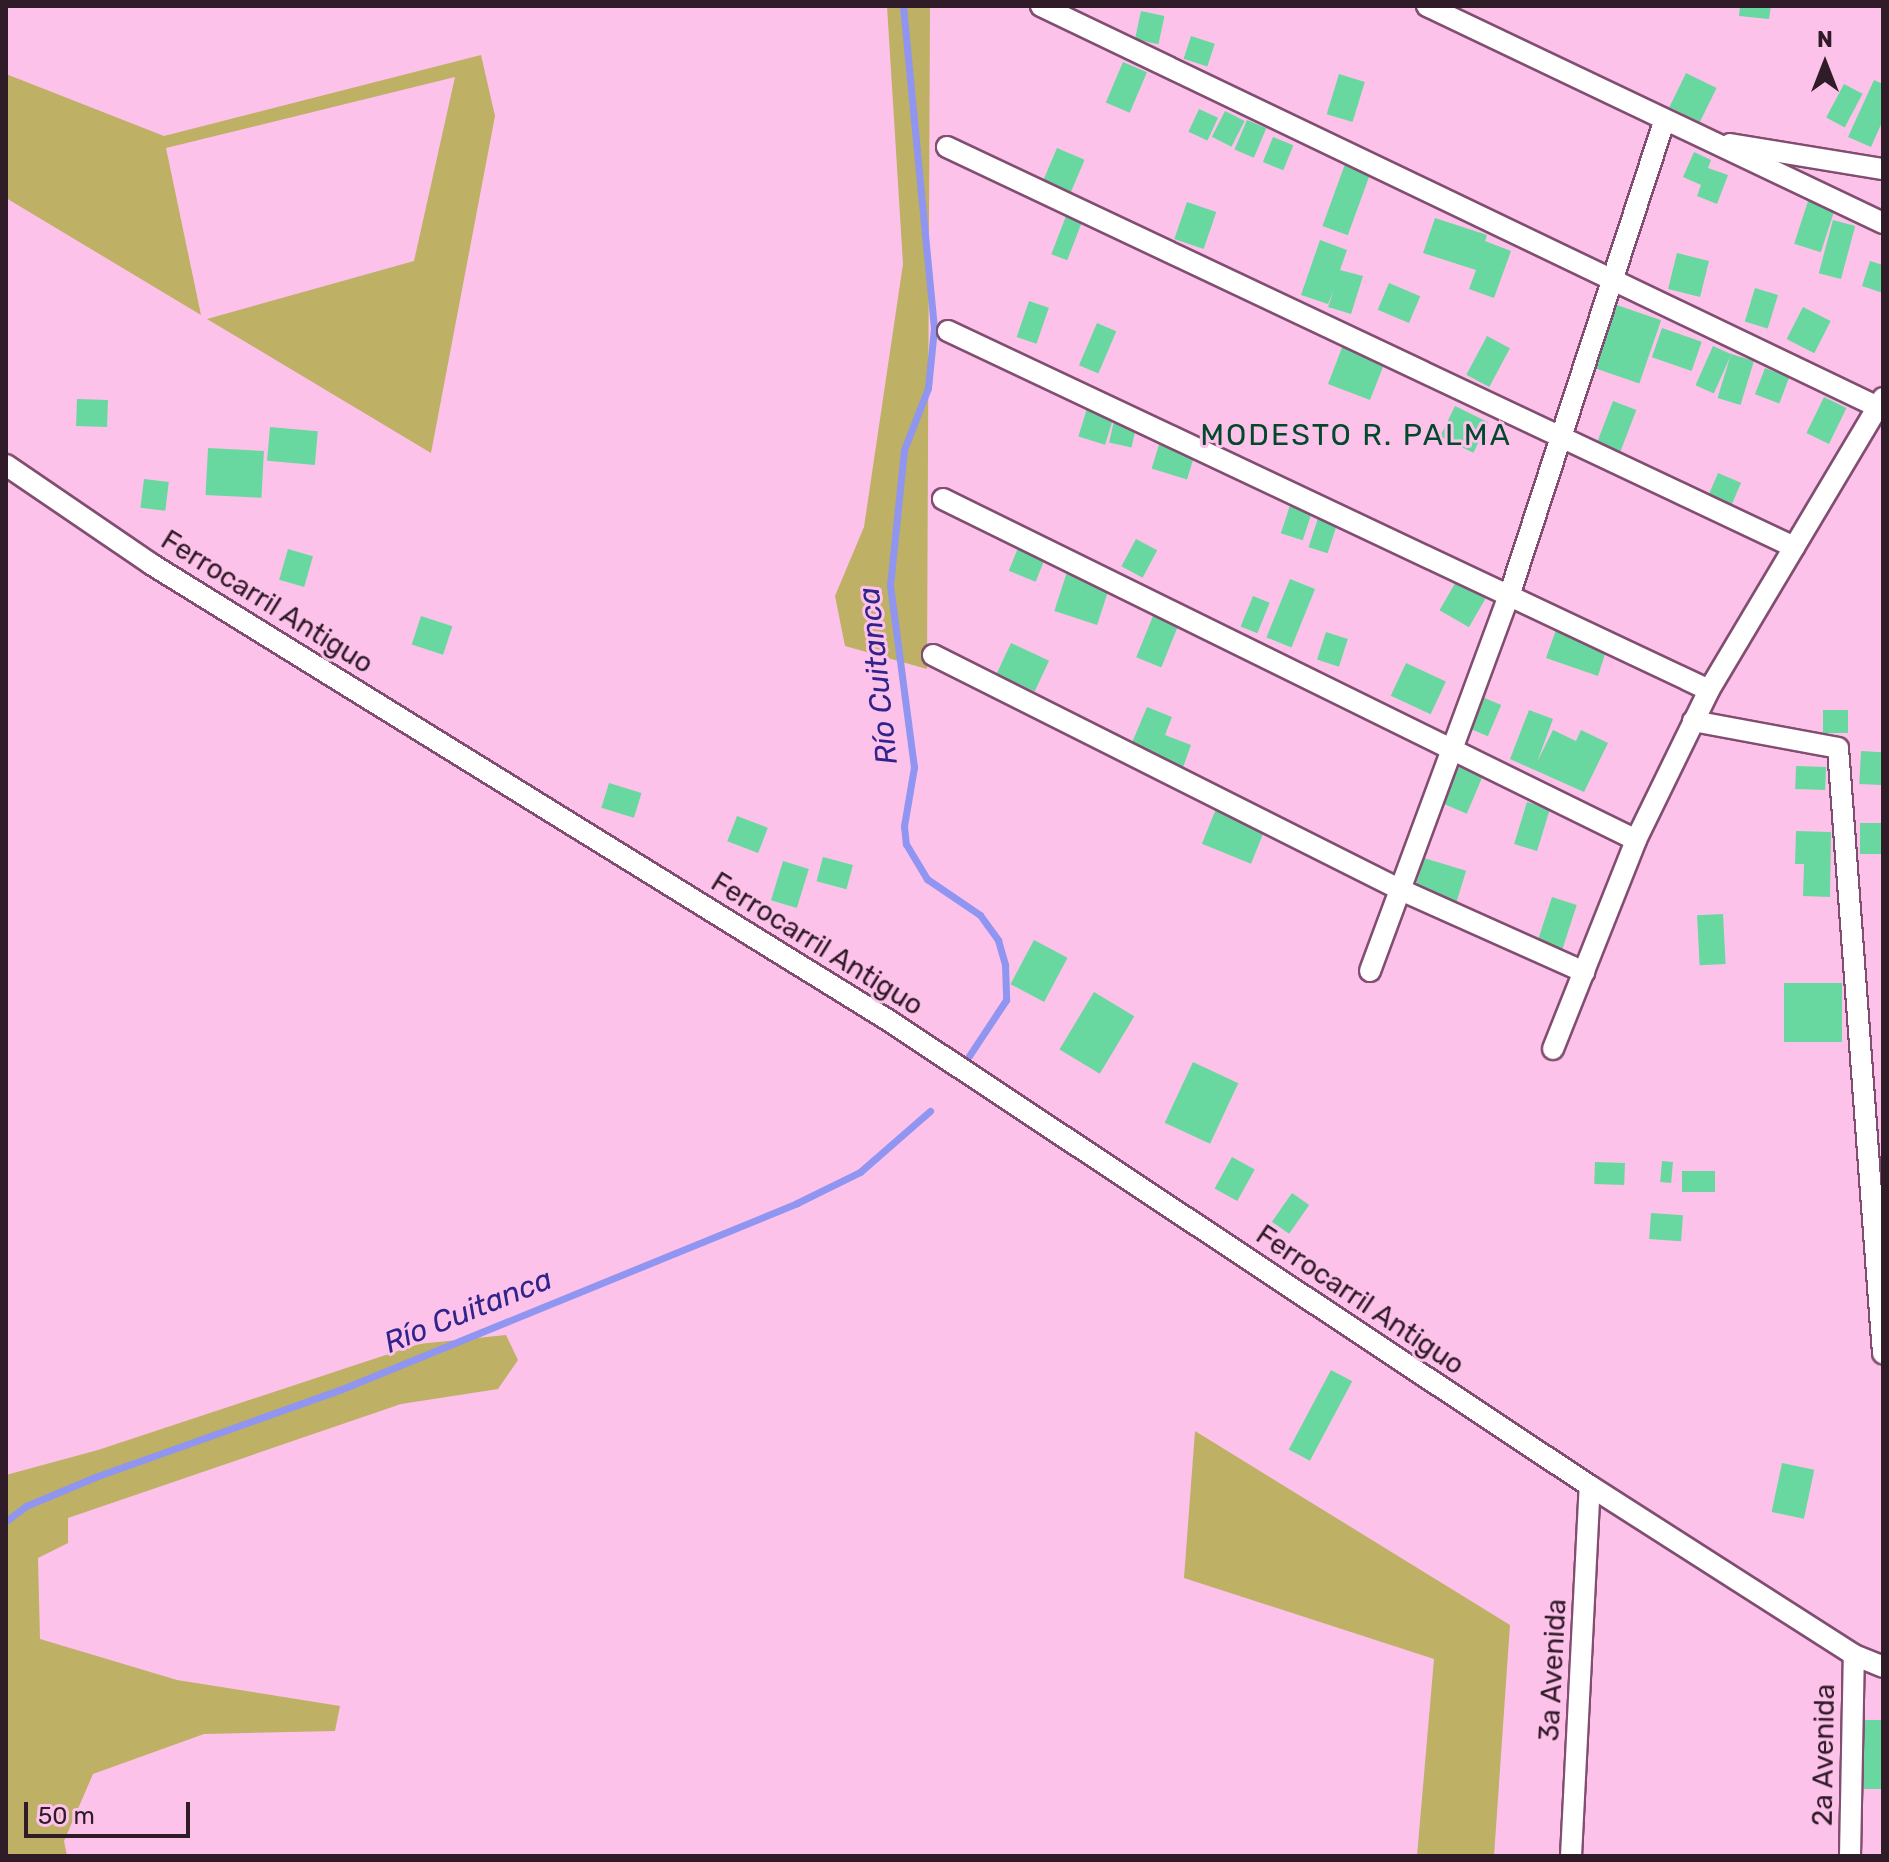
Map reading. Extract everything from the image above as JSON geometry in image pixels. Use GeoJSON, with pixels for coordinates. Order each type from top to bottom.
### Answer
{"type":"FeatureCollection","features":[{"type":"Feature","properties":{"kind":"street"},"geometry":{"type":"LineString","coordinates":[[1041,6],[1614,280],[1880,403],[1693,721],[1636,840],[1553,1049]]}},
{"type":"Feature","properties":{"kind":"street"},"geometry":{"type":"LineString","coordinates":[[1427,6],[1664,122],[1883,223]]}},
{"type":"Feature","properties":{"kind":"street"},"geometry":{"type":"LineString","coordinates":[[1370,971],[1510,593],[1664,122]]}},
{"type":"Feature","properties":{"kind":"street"},"geometry":{"type":"LineString","coordinates":[[1706,141],[1883,169]]}},
{"type":"Feature","properties":{"kind":"street"},"geometry":{"type":"LineString","coordinates":[[947,147],[1564,435],[1794,547]]}},
{"type":"Feature","properties":{"kind":"street"},"geometry":{"type":"LineString","coordinates":[[948,331],[1510,593],[1709,690]]}},
{"type":"Feature","properties":{"kind":"street","name":"Ferrocarril Antiguo"},"geometry":{"type":"LineString","coordinates":[[6,465],[151,564],[888,1020],[1590,1486],[1854,1655]]}},
{"type":"Feature","properties":{"kind":"street"},"geometry":{"type":"LineString","coordinates":[[943,499],[1636,840]]}},
{"type":"Feature","properties":{"kind":"street"},"geometry":{"type":"LineString","coordinates":[[933,655],[1401,890],[1584,972]]}},
{"type":"Feature","properties":{"kind":"street"},"geometry":{"type":"LineString","coordinates":[[1693,721],[1838,748],[1883,1353]]}},
{"type":"Feature","properties":{"kind":"street","name":"3a Avenida"},"geometry":{"type":"LineString","coordinates":[[1571,1856],[1590,1486]]}},
{"type":"Feature","properties":{"kind":"street"},"geometry":{"type":"LineString","coordinates":[[1854,1655],[1883,1667]]}},
{"type":"Feature","properties":{"kind":"street"},"geometry":{"type":"LineString","coordinates":[[1854,1655],[1883,1683]]}},
{"type":"Feature","properties":{"kind":"street","name":"2a Avenida"},"geometry":{"type":"LineString","coordinates":[[1850,1856],[1854,1655]]}},
{"type":"Feature","properties":{"kind":"shaded area"},"geometry":{"type":"Polygon","coordinates":[[[887,6],[930,6],[927,669],[845,646],[835,596],[864,527],[903,264],[887,6]]]}},
{"type":"Feature","properties":{"kind":"shaded area"},"geometry":{"type":"Polygon","coordinates":[[[481,55],[495,116],[431,453],[207,319],[414,261],[455,77],[166,148],[201,315],[6,198],[6,74],[164,136],[481,55]]]}},
{"type":"Feature","properties":{"kind":"shaded area"},"geometry":{"type":"Polygon","coordinates":[[[506,1335],[518,1360],[498,1389],[401,1404],[68,1518],[68,1543],[38,1558],[40,1639],[177,1680],[340,1706],[335,1731],[204,1734],[93,1774],[64,1841],[67,1856],[6,1856],[6,1475],[98,1450],[419,1344],[506,1335]]]}},
{"type":"Feature","properties":{"kind":"shaded area"},"geometry":{"type":"Polygon","coordinates":[[[1195,1431],[1510,1625],[1494,1856],[1417,1856],[1434,1659],[1184,1578],[1195,1431]]]}},
{"type":"Feature","properties":{"kind":"building"},"geometry":{"type":"Polygon","coordinates":[[[1740,6],[1771,6],[1769,19],[1739,16],[1740,6]]]}},
{"type":"Feature","properties":{"kind":"building"},"geometry":{"type":"Polygon","coordinates":[[[1141,11],[1164,16],[1158,44],[1135,39],[1141,11]]]}},
{"type":"Feature","properties":{"kind":"building"},"geometry":{"type":"Polygon","coordinates":[[[1191,36],[1215,44],[1207,67],[1184,59],[1191,36]]]}},
{"type":"Feature","properties":{"kind":"building"},"geometry":{"type":"Polygon","coordinates":[[[1123,62],[1147,72],[1130,113],[1106,103],[1123,62]]]}},
{"type":"Feature","properties":{"kind":"building"},"geometry":{"type":"Polygon","coordinates":[[[1686,73],[1717,88],[1700,122],[1669,107],[1686,73]]]}},
{"type":"Feature","properties":{"kind":"building"},"geometry":{"type":"Polygon","coordinates":[[[1339,74],[1365,82],[1353,122],[1327,114],[1339,74]]]}},
{"type":"Feature","properties":{"kind":"building"},"geometry":{"type":"Polygon","coordinates":[[[1874,80],[1883,84],[1883,120],[1871,147],[1848,137],[1874,80]]]}},
{"type":"Feature","properties":{"kind":"building"},"geometry":{"type":"Polygon","coordinates":[[[1844,84],[1863,94],[1845,127],[1826,118],[1844,84]]]}},
{"type":"Feature","properties":{"kind":"building"},"geometry":{"type":"Polygon","coordinates":[[[1199,109],[1218,118],[1207,141],[1188,132],[1199,109]]]}},
{"type":"Feature","properties":{"kind":"building"},"geometry":{"type":"Polygon","coordinates":[[[1225,111],[1245,121],[1231,147],[1212,137],[1225,111]]]}},
{"type":"Feature","properties":{"kind":"building"},"geometry":{"type":"Polygon","coordinates":[[[1247,120],[1266,128],[1254,158],[1234,149],[1247,120]]]}},
{"type":"Feature","properties":{"kind":"building"},"geometry":{"type":"Polygon","coordinates":[[[1273,137],[1293,145],[1283,170],[1263,162],[1273,137]]]}},
{"type":"Feature","properties":{"kind":"building"},"geometry":{"type":"Polygon","coordinates":[[[1057,148],[1085,160],[1071,192],[1043,180],[1057,148]]]}},
{"type":"Feature","properties":{"kind":"building"},"geometry":{"type":"Polygon","coordinates":[[[1694,152],[1711,160],[1708,168],[1728,175],[1717,204],[1697,196],[1701,185],[1683,177],[1694,152]]]}},
{"type":"Feature","properties":{"kind":"building"},"geometry":{"type":"Polygon","coordinates":[[[1345,164],[1370,173],[1348,235],[1322,226],[1345,164]]]}},
{"type":"Feature","properties":{"kind":"building"},"geometry":{"type":"Polygon","coordinates":[[[1809,198],[1836,207],[1821,252],[1794,244],[1809,198]]]}},
{"type":"Feature","properties":{"kind":"building"},"geometry":{"type":"Polygon","coordinates":[[[1187,202],[1216,212],[1204,249],[1174,239],[1187,202]]]}},
{"type":"Feature","properties":{"kind":"building"},"geometry":{"type":"Polygon","coordinates":[[[1066,216],[1082,222],[1067,260],[1051,254],[1066,216]]]}},
{"type":"Feature","properties":{"kind":"building"},"geometry":{"type":"Polygon","coordinates":[[[1435,218],[1487,235],[1485,241],[1511,251],[1494,298],[1469,289],[1476,270],[1423,253],[1435,218]]]}},
{"type":"Feature","properties":{"kind":"building"},"geometry":{"type":"Polygon","coordinates":[[[1833,220],[1855,226],[1841,279],[1819,273],[1833,220]]]}},
{"type":"Feature","properties":{"kind":"building"},"geometry":{"type":"Polygon","coordinates":[[[1320,240],[1347,250],[1340,270],[1363,276],[1351,314],[1328,307],[1334,290],[1328,304],[1301,295],[1320,240]]]}},
{"type":"Feature","properties":{"kind":"building"},"geometry":{"type":"Polygon","coordinates":[[[1677,253],[1709,261],[1700,297],[1668,289],[1677,253]]]}},
{"type":"Feature","properties":{"kind":"building"},"geometry":{"type":"Polygon","coordinates":[[[1870,261],[1883,265],[1883,293],[1862,286],[1870,261]]]}},
{"type":"Feature","properties":{"kind":"building"},"geometry":{"type":"Polygon","coordinates":[[[1389,283],[1420,296],[1409,323],[1378,310],[1389,283]]]}},
{"type":"Feature","properties":{"kind":"building"},"geometry":{"type":"Polygon","coordinates":[[[1755,288],[1778,295],[1768,328],[1745,321],[1755,288]]]}},
{"type":"Feature","properties":{"kind":"building"},"geometry":{"type":"Polygon","coordinates":[[[1029,301],[1049,308],[1036,344],[1017,337],[1029,301]]]}},
{"type":"Feature","properties":{"kind":"building"},"geometry":{"type":"Polygon","coordinates":[[[1611,303],[1661,320],[1639,384],[1589,366],[1611,303]]]}},
{"type":"Feature","properties":{"kind":"building"},"geometry":{"type":"Polygon","coordinates":[[[1803,307],[1831,321],[1814,353],[1787,339],[1803,307]]]}},
{"type":"Feature","properties":{"kind":"building"},"geometry":{"type":"Polygon","coordinates":[[[1097,323],[1116,331],[1098,374],[1079,365],[1097,323]]]}},
{"type":"Feature","properties":{"kind":"building"},"geometry":{"type":"Polygon","coordinates":[[[1662,328],[1702,342],[1692,371],[1652,357],[1662,328]]]}},
{"type":"Feature","properties":{"kind":"building"},"geometry":{"type":"Polygon","coordinates":[[[1487,336],[1510,348],[1489,387],[1466,375],[1487,336]]]}},
{"type":"Feature","properties":{"kind":"building"},"geometry":{"type":"Polygon","coordinates":[[[1343,345],[1383,367],[1370,400],[1328,384],[1343,345]]]}},
{"type":"Feature","properties":{"kind":"building"},"geometry":{"type":"Polygon","coordinates":[[[1713,346],[1731,354],[1714,393],[1696,385],[1713,346]]]}},
{"type":"Feature","properties":{"kind":"building"},"geometry":{"type":"Polygon","coordinates":[[[1731,354],[1754,361],[1741,405],[1718,398],[1731,354]]]}},
{"type":"Feature","properties":{"kind":"building"},"geometry":{"type":"Polygon","coordinates":[[[1765,368],[1789,377],[1779,403],[1755,394],[1765,368]]]}},
{"type":"Feature","properties":{"kind":"building"},"geometry":{"type":"Polygon","coordinates":[[[1824,397],[1846,408],[1829,444],[1806,433],[1824,397]]]}},
{"type":"Feature","properties":{"kind":"building"},"geometry":{"type":"Polygon","coordinates":[[[77,399],[108,400],[107,427],[76,426],[77,399]]]}},
{"type":"Feature","properties":{"kind":"building"},"geometry":{"type":"Polygon","coordinates":[[[1613,401],[1636,410],[1620,453],[1597,444],[1613,401]]]}},
{"type":"Feature","properties":{"kind":"building"},"geometry":{"type":"Polygon","coordinates":[[[1088,405],[1115,413],[1105,445],[1078,437],[1088,405]]]}},
{"type":"Feature","properties":{"kind":"building"},"geometry":{"type":"Polygon","coordinates":[[[1455,406],[1488,422],[1473,453],[1440,437],[1455,406]]]}},
{"type":"Feature","properties":{"kind":"building"},"geometry":{"type":"Polygon","coordinates":[[[1114,421],[1136,426],[1131,448],[1109,442],[1114,421]]]}},
{"type":"Feature","properties":{"kind":"building"},"geometry":{"type":"Polygon","coordinates":[[[270,427],[318,431],[315,465],[267,461],[270,427]]]}},
{"type":"Feature","properties":{"kind":"building"},"geometry":{"type":"Polygon","coordinates":[[[1161,438],[1196,449],[1187,479],[1152,469],[1161,438]]]}},
{"type":"Feature","properties":{"kind":"building"},"geometry":{"type":"Polygon","coordinates":[[[208,448],[264,451],[261,498],[206,495],[208,448]]]}},
{"type":"Feature","properties":{"kind":"building"},"geometry":{"type":"Polygon","coordinates":[[[1718,473],[1741,483],[1731,506],[1708,496],[1718,473]]]}},
{"type":"Feature","properties":{"kind":"building"},"geometry":{"type":"Polygon","coordinates":[[[144,479],[169,482],[165,511],[140,508],[144,479]]]}},
{"type":"Feature","properties":{"kind":"building"},"geometry":{"type":"Polygon","coordinates":[[[1292,499],[1314,506],[1303,540],[1281,533],[1292,499]]]}},
{"type":"Feature","properties":{"kind":"building"},"geometry":{"type":"Polygon","coordinates":[[[1320,512],[1339,518],[1328,553],[1309,547],[1320,512]]]}},
{"type":"Feature","properties":{"kind":"building"},"geometry":{"type":"Polygon","coordinates":[[[1136,539],[1157,550],[1143,578],[1121,566],[1136,539]]]}},
{"type":"Feature","properties":{"kind":"building"},"geometry":{"type":"Polygon","coordinates":[[[1020,543],[1047,554],[1036,582],[1009,571],[1020,543]]]}},
{"type":"Feature","properties":{"kind":"building"},"geometry":{"type":"Polygon","coordinates":[[[288,549],[313,556],[304,587],[279,580],[288,549]]]}},
{"type":"Feature","properties":{"kind":"building"},"geometry":{"type":"Polygon","coordinates":[[[1067,572],[1110,586],[1097,625],[1054,611],[1067,572]]]}},
{"type":"Feature","properties":{"kind":"building"},"geometry":{"type":"Polygon","coordinates":[[[1290,579],[1315,589],[1291,648],[1266,637],[1290,579]]]}},
{"type":"Feature","properties":{"kind":"building"},"geometry":{"type":"Polygon","coordinates":[[[1457,580],[1486,597],[1469,627],[1440,610],[1457,580]]]}},
{"type":"Feature","properties":{"kind":"building"},"geometry":{"type":"Polygon","coordinates":[[[1253,596],[1270,603],[1257,633],[1241,627],[1253,596]]]}},
{"type":"Feature","properties":{"kind":"building"},"geometry":{"type":"Polygon","coordinates":[[[1155,611],[1180,621],[1161,667],[1136,657],[1155,611]]]}},
{"type":"Feature","properties":{"kind":"building"},"geometry":{"type":"Polygon","coordinates":[[[421,616],[452,626],[443,655],[412,645],[421,616]]]}},
{"type":"Feature","properties":{"kind":"building"},"geometry":{"type":"Polygon","coordinates":[[[1557,627],[1606,651],[1598,676],[1546,658],[1557,627]]]}},
{"type":"Feature","properties":{"kind":"building"},"geometry":{"type":"Polygon","coordinates":[[[1326,632],[1348,639],[1339,667],[1317,660],[1326,632]]]}},
{"type":"Feature","properties":{"kind":"building"},"geometry":{"type":"Polygon","coordinates":[[[1011,643],[1049,661],[1035,692],[997,674],[1011,643]]]}},
{"type":"Feature","properties":{"kind":"building"},"geometry":{"type":"Polygon","coordinates":[[[1406,663],[1446,682],[1431,714],[1391,696],[1406,663]]]}},
{"type":"Feature","properties":{"kind":"building"},"geometry":{"type":"Polygon","coordinates":[[[1480,696],[1501,705],[1488,736],[1467,727],[1480,696]]]}},
{"type":"Feature","properties":{"kind":"building"},"geometry":{"type":"Polygon","coordinates":[[[1147,707],[1172,717],[1165,735],[1191,745],[1181,773],[1154,763],[1157,755],[1131,745],[1147,707]]]}},
{"type":"Feature","properties":{"kind":"building"},"geometry":{"type":"Polygon","coordinates":[[[1529,710],[1553,719],[1537,762],[1553,730],[1576,741],[1581,730],[1608,743],[1584,792],[1510,759],[1529,710]]]}},
{"type":"Feature","properties":{"kind":"building"},"geometry":{"type":"Polygon","coordinates":[[[1823,710],[1848,710],[1848,733],[1823,733],[1823,710]]]}},
{"type":"Feature","properties":{"kind":"building"},"geometry":{"type":"Polygon","coordinates":[[[1861,751],[1883,752],[1881,785],[1859,784],[1861,751]]]}},
{"type":"Feature","properties":{"kind":"building"},"geometry":{"type":"Polygon","coordinates":[[[1452,764],[1482,777],[1467,814],[1436,801],[1452,764]]]}},
{"type":"Feature","properties":{"kind":"building"},"geometry":{"type":"Polygon","coordinates":[[[1796,766],[1826,767],[1825,790],[1795,789],[1796,766]]]}},
{"type":"Feature","properties":{"kind":"building"},"geometry":{"type":"Polygon","coordinates":[[[609,783],[642,793],[634,818],[601,808],[609,783]]]}},
{"type":"Feature","properties":{"kind":"building"},"geometry":{"type":"Polygon","coordinates":[[[1527,802],[1550,809],[1537,851],[1514,844],[1527,802]]]}},
{"type":"Feature","properties":{"kind":"building"},"geometry":{"type":"Polygon","coordinates":[[[1218,804],[1267,824],[1251,864],[1202,844],[1218,804]]]}},
{"type":"Feature","properties":{"kind":"building"},"geometry":{"type":"Polygon","coordinates":[[[737,816],[768,828],[758,853],[727,841],[737,816]]]}},
{"type":"Feature","properties":{"kind":"building"},"geometry":{"type":"Polygon","coordinates":[[[1860,823],[1883,823],[1883,854],[1860,854],[1860,823]]]}},
{"type":"Feature","properties":{"kind":"building"},"geometry":{"type":"Polygon","coordinates":[[[1796,831],[1831,832],[1830,897],[1803,896],[1804,864],[1795,864],[1796,831]]]}},
{"type":"Feature","properties":{"kind":"building"},"geometry":{"type":"Polygon","coordinates":[[[823,857],[853,865],[846,889],[817,881],[823,857]]]}},
{"type":"Feature","properties":{"kind":"building"},"geometry":{"type":"Polygon","coordinates":[[[1424,858],[1466,871],[1456,904],[1414,891],[1424,858]]]}},
{"type":"Feature","properties":{"kind":"building"},"geometry":{"type":"Polygon","coordinates":[[[783,861],[809,869],[797,908],[771,900],[783,861]]]}},
{"type":"Feature","properties":{"kind":"building"},"geometry":{"type":"Polygon","coordinates":[[[1552,897],[1577,905],[1562,952],[1537,944],[1552,897]]]}},
{"type":"Feature","properties":{"kind":"building"},"geometry":{"type":"Polygon","coordinates":[[[1723,914],[1726,964],[1700,965],[1697,915],[1723,914]]]}},
{"type":"Feature","properties":{"kind":"building"},"geometry":{"type":"Polygon","coordinates":[[[1034,940],[1068,958],[1044,1002],[1011,984],[1034,940]]]}},
{"type":"Feature","properties":{"kind":"building"},"geometry":{"type":"Polygon","coordinates":[[[1784,983],[1842,983],[1842,1042],[1784,1042],[1784,983]]]}},
{"type":"Feature","properties":{"kind":"building"},"geometry":{"type":"Polygon","coordinates":[[[1094,992],[1134,1016],[1100,1074],[1059,1049],[1094,992]]]}},
{"type":"Feature","properties":{"kind":"building"},"geometry":{"type":"Polygon","coordinates":[[[1193,1062],[1238,1083],[1210,1144],[1165,1123],[1193,1062]]]}},
{"type":"Feature","properties":{"kind":"building"},"geometry":{"type":"Polygon","coordinates":[[[1232,1157],[1255,1170],[1237,1201],[1215,1188],[1232,1157]]]}},
{"type":"Feature","properties":{"kind":"building"},"geometry":{"type":"Polygon","coordinates":[[[1662,1161],[1673,1162],[1671,1183],[1660,1182],[1662,1161]]]}},
{"type":"Feature","properties":{"kind":"building"},"geometry":{"type":"Polygon","coordinates":[[[1595,1162],[1625,1163],[1624,1185],[1594,1184],[1595,1162]]]}},
{"type":"Feature","properties":{"kind":"building"},"geometry":{"type":"Polygon","coordinates":[[[1682,1171],[1715,1171],[1715,1192],[1682,1192],[1682,1171]]]}},
{"type":"Feature","properties":{"kind":"building"},"geometry":{"type":"Polygon","coordinates":[[[1292,1193],[1309,1205],[1289,1234],[1272,1222],[1292,1193]]]}},
{"type":"Feature","properties":{"kind":"building"},"geometry":{"type":"Polygon","coordinates":[[[1651,1213],[1683,1215],[1681,1241],[1649,1239],[1651,1213]]]}},
{"type":"Feature","properties":{"kind":"building"},"geometry":{"type":"Polygon","coordinates":[[[1331,1370],[1352,1381],[1310,1461],[1289,1449],[1331,1370]]]}},
{"type":"Feature","properties":{"kind":"building"},"geometry":{"type":"Polygon","coordinates":[[[1782,1463],[1814,1470],[1804,1519],[1772,1512],[1782,1463]]]}},
{"type":"Feature","properties":{"kind":"building"},"geometry":{"type":"Polygon","coordinates":[[[1864,1720],[1883,1720],[1883,1789],[1864,1789],[1864,1720]]]}},
{"type":"Feature","properties":{"kind":"waterway","name":"Río Cuitanca"},"geometry":{"type":"LineString","coordinates":[[903,6],[934,328],[928,388],[904,450],[890,585],[914,767],[904,826],[906,844],[927,879],[980,915],[998,940],[1005,965],[1006,1000],[969,1056]]}},
{"type":"Feature","properties":{"kind":"waterway","name":"Río Cuitanca"},"geometry":{"type":"LineString","coordinates":[[6,1521],[26,1506],[95,1477],[342,1389],[797,1203],[860,1172],[930,1111]]}},
{"type":"Feature","properties":{"kind":"district","name":"MODESTO R. PALMA"},"geometry":{"type":"Point","coordinates":[1356,435]}}]}
